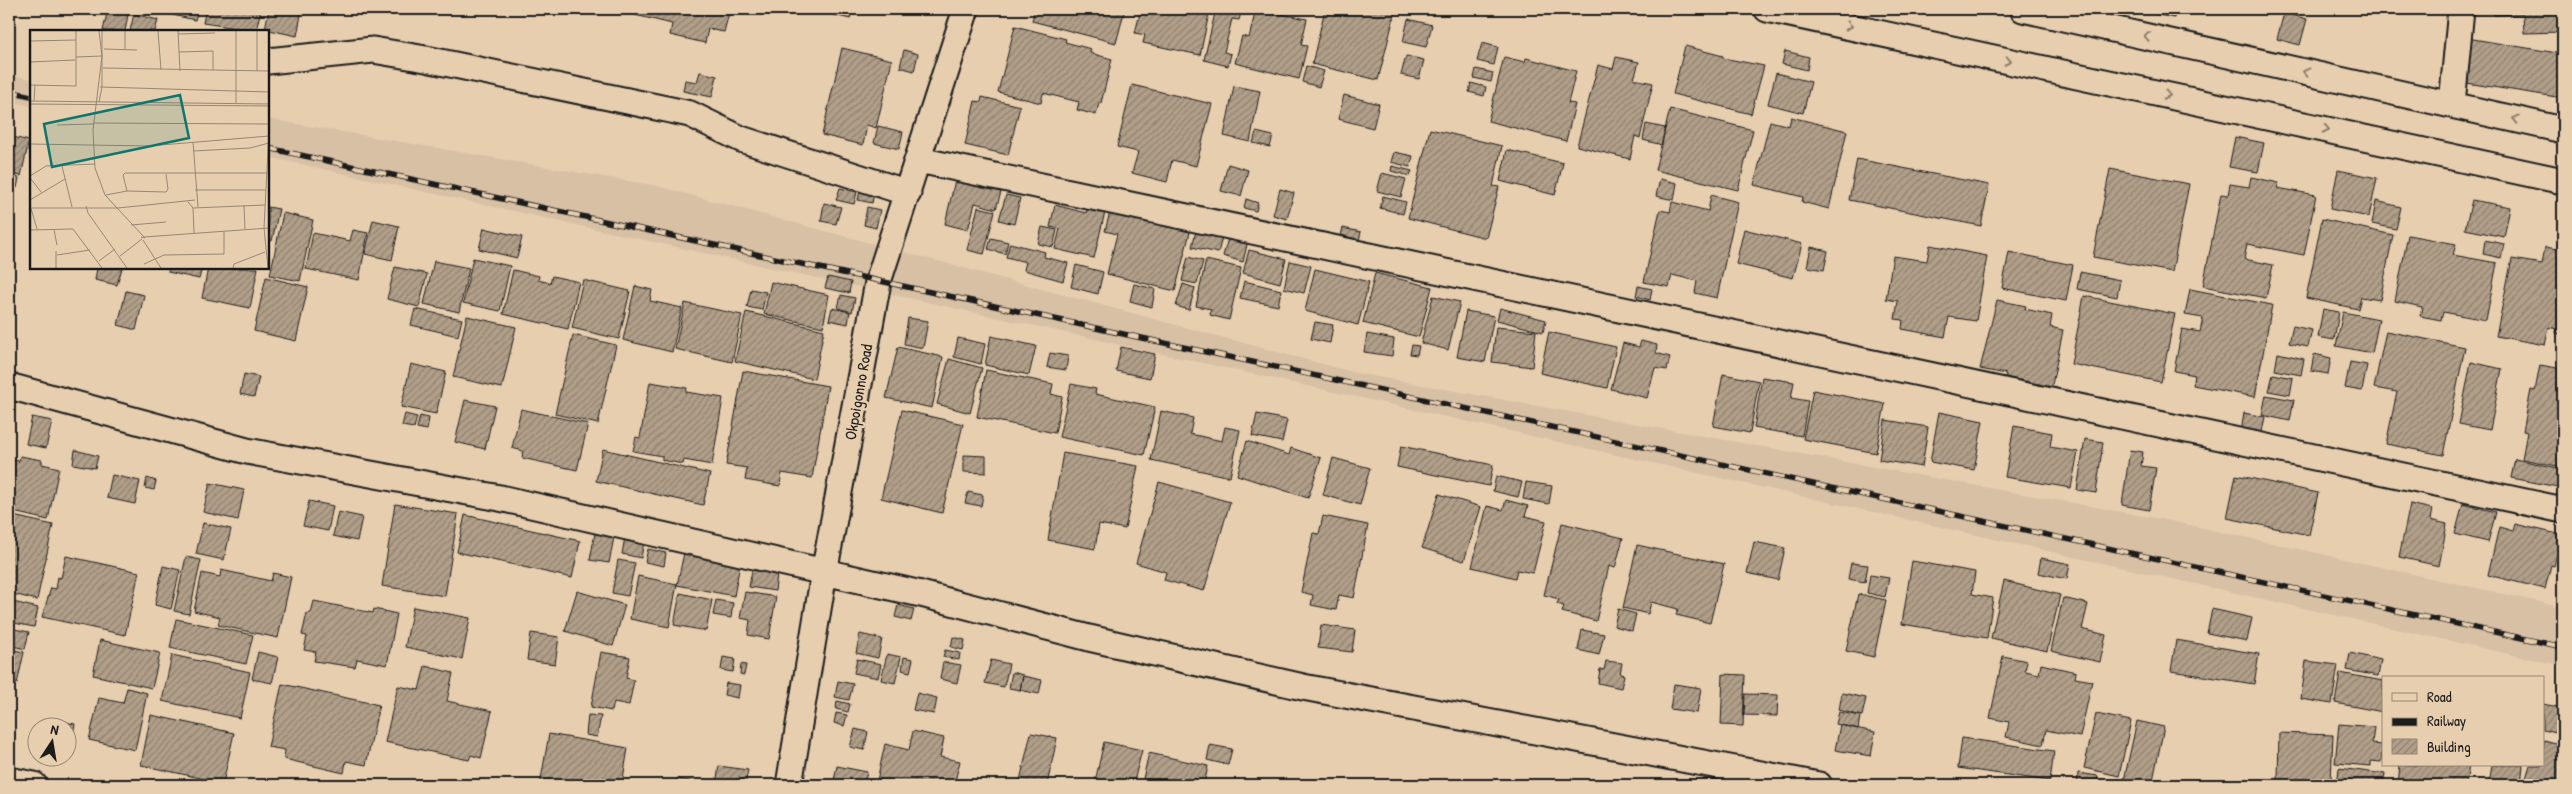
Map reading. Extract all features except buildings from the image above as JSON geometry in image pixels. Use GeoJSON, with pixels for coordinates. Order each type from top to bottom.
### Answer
{"type":"FeatureCollection","features":[{"type":"Feature","properties":{"kind":"street","name":"Okpoigonno Road"},"geometry":{"type":"LineString","coordinates":[[789,785],[824,573],[878,282],[919,160],[966,9]]}},
{"type":"Feature","properties":{"kind":"street"},"geometry":{"type":"LineString","coordinates":[[1767,9],[2563,181]]}},
{"type":"Feature","properties":{"kind":"street"},"geometry":{"type":"LineString","coordinates":[[2024,9],[2563,130]]}},
{"type":"Feature","properties":{"kind":"street"},"geometry":{"type":"LineString","coordinates":[[2452,104],[2461,9]]}},
{"type":"Feature","properties":{"kind":"street"},"geometry":{"type":"LineString","coordinates":[[269,61],[373,50],[436,61],[690,114],[741,140],[908,193]]}},
{"type":"Feature","properties":{"kind":"street"},"geometry":{"type":"LineString","coordinates":[[919,160],[2563,510]]}},
{"type":"Feature","properties":{"kind":"street"},"geometry":{"type":"LineString","coordinates":[[9,386],[247,451],[500,498],[1303,687],[1819,785]]}},
{"type":"Feature","properties":{"kind":"street"},"geometry":{"type":"LineString","coordinates":[[9,780],[34,785]]}},
{"type":"Feature","properties":{"kind":"shaded area"},"geometry":{"type":"Polygon","coordinates":[[[9,75],[30,79],[30,106],[9,101],[9,75]]]}},
{"type":"Feature","properties":{"kind":"shaded area"},"geometry":{"type":"Polygon","coordinates":[[[269,119],[657,186],[1356,373],[2166,520],[2563,607],[2563,666],[1330,391],[269,157],[269,119]]]}},
{"type":"Feature","properties":{"kind":"railway"},"geometry":{"type":"LineString","coordinates":[[9,91],[30,96]]}},
{"type":"Feature","properties":{"kind":"railway"},"geometry":{"type":"LineString","coordinates":[[269,148],[2563,647]]}}]}
